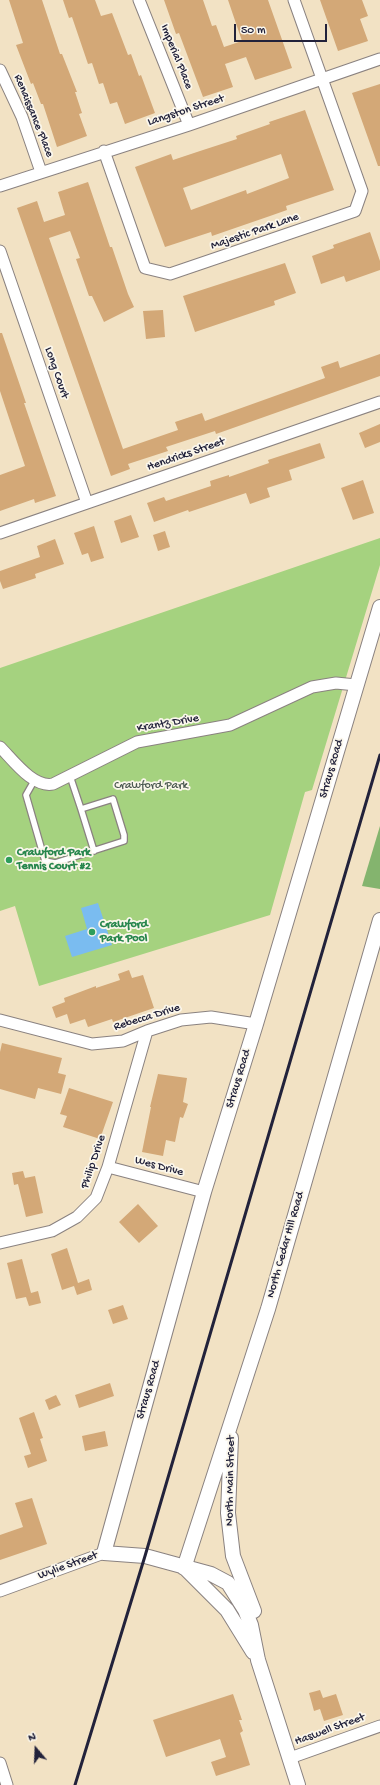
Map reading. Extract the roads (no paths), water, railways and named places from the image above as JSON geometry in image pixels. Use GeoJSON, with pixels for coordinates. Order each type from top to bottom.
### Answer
{"type":"FeatureCollection","features":[{"type":"Feature","properties":{"kind":"street","name":"Imperial Place"},"geometry":{"type":"LineString","coordinates":[[138,0],[189,124]]}},
{"type":"Feature","properties":{"kind":"street"},"geometry":{"type":"LineString","coordinates":[[294,0],[322,79]]}},
{"type":"Feature","properties":{"kind":"street","name":"Langston Street"},"geometry":{"type":"LineString","coordinates":[[0,186],[380,59]]}},
{"type":"Feature","properties":{"kind":"street","name":"Renaissance Place"},"geometry":{"type":"LineString","coordinates":[[0,70],[22,117],[41,172]]}},
{"type":"Feature","properties":{"kind":"street","name":"Majestic Park Lane"},"geometry":{"type":"LineString","coordinates":[[104,151],[145,268],[170,274],[355,211],[362,191],[322,79]]}},
{"type":"Feature","properties":{"kind":"street","name":"Long Court"},"geometry":{"type":"LineString","coordinates":[[0,251],[87,503]]}},
{"type":"Feature","properties":{"kind":"street","name":"Hendricks Street"},"geometry":{"type":"LineString","coordinates":[[0,533],[380,402]]}},
{"type":"Feature","properties":{"kind":"street","name":"Straus Road"},"geometry":{"type":"LineString","coordinates":[[104,1553],[204,1192],[256,1024],[380,607]]}},
{"type":"Feature","properties":{"kind":"street","name":"Krantz Drive"},"geometry":{"type":"LineString","coordinates":[[34,781],[46,786],[53,784],[137,742],[230,725],[312,687],[336,683],[356,685]]}},
{"type":"Feature","properties":{"kind":"street"},"geometry":{"type":"LineString","coordinates":[[0,747],[34,781]]}},
{"type":"Feature","properties":{"kind":"street","name":"North Cedar Hill Road"},"geometry":{"type":"LineString","coordinates":[[184,1568],[268,1310],[380,920]]}},
{"type":"Feature","properties":{"kind":"street","name":"Rebecca Drive"},"geometry":{"type":"LineString","coordinates":[[0,1020],[92,1044],[123,1041],[147,1031],[181,1020],[211,1017],[256,1024]]}},
{"type":"Feature","properties":{"kind":"street","name":"Philip Drive"},"geometry":{"type":"LineString","coordinates":[[0,1243],[52,1231],[77,1217],[96,1198],[108,1167],[147,1031]]}},
{"type":"Feature","properties":{"kind":"street","name":"Wes Drive"},"geometry":{"type":"LineString","coordinates":[[108,1167],[204,1192]]}},
{"type":"Feature","properties":{"kind":"street","name":"North Main Street"},"geometry":{"type":"LineString","coordinates":[[233,1418],[228,1513],[233,1556],[262,1633],[258,1660]]}},
{"type":"Feature","properties":{"kind":"street","name":"Wylie Street"},"geometry":{"type":"LineString","coordinates":[[0,1591],[104,1553],[145,1556],[184,1568]]}},
{"type":"Feature","properties":{"kind":"street","name":"North Main Street"},"geometry":{"type":"LineString","coordinates":[[184,1568],[227,1610],[258,1660]]}},
{"type":"Feature","properties":{"kind":"street","name":"North Main Street"},"geometry":{"type":"LineString","coordinates":[[184,1568],[211,1574],[228,1583],[245,1610],[251,1625],[258,1660],[298,1785]]}},
{"type":"Feature","properties":{"kind":"street","name":"Haswell Street"},"geometry":{"type":"LineString","coordinates":[[290,1758],[380,1726]]}},
{"type":"Feature","properties":{"kind":"street"},"geometry":{"type":"LineString","coordinates":[[0,1763],[6,1781]]}},
{"type":"Feature","properties":{"kind":"lane"},"geometry":{"type":"LineString","coordinates":[[70,776],[94,851]]}},
{"type":"Feature","properties":{"kind":"lane"},"geometry":{"type":"LineString","coordinates":[[34,781],[26,795],[45,861],[55,863],[124,841],[124,835],[113,799],[81,809]]}},
{"type":"Feature","properties":{"kind":"water","name":"Crawford Park Pool"},"geometry":{"type":"Polygon","coordinates":[[[98,903],[112,945],[72,957],[65,936],[87,929],[81,908],[98,903]]]}},
{"type":"Feature","properties":{"kind":"railway"},"geometry":{"type":"LineString","coordinates":[[75,1785],[145,1556],[380,755]]}},
{"type":"Feature","properties":{"kind":"place","name":"Crawford Park Tennis Court #2"},"geometry":{"type":"Point","coordinates":[9,860]}},
{"type":"Feature","properties":{"kind":"place","name":"Crawford Park Pool"},"geometry":{"type":"Point","coordinates":[92,932]}},
{"type":"Feature","properties":{"kind":"park label","name":"Crawford Park"},"geometry":{"type":"Point","coordinates":[151,786]}}]}
